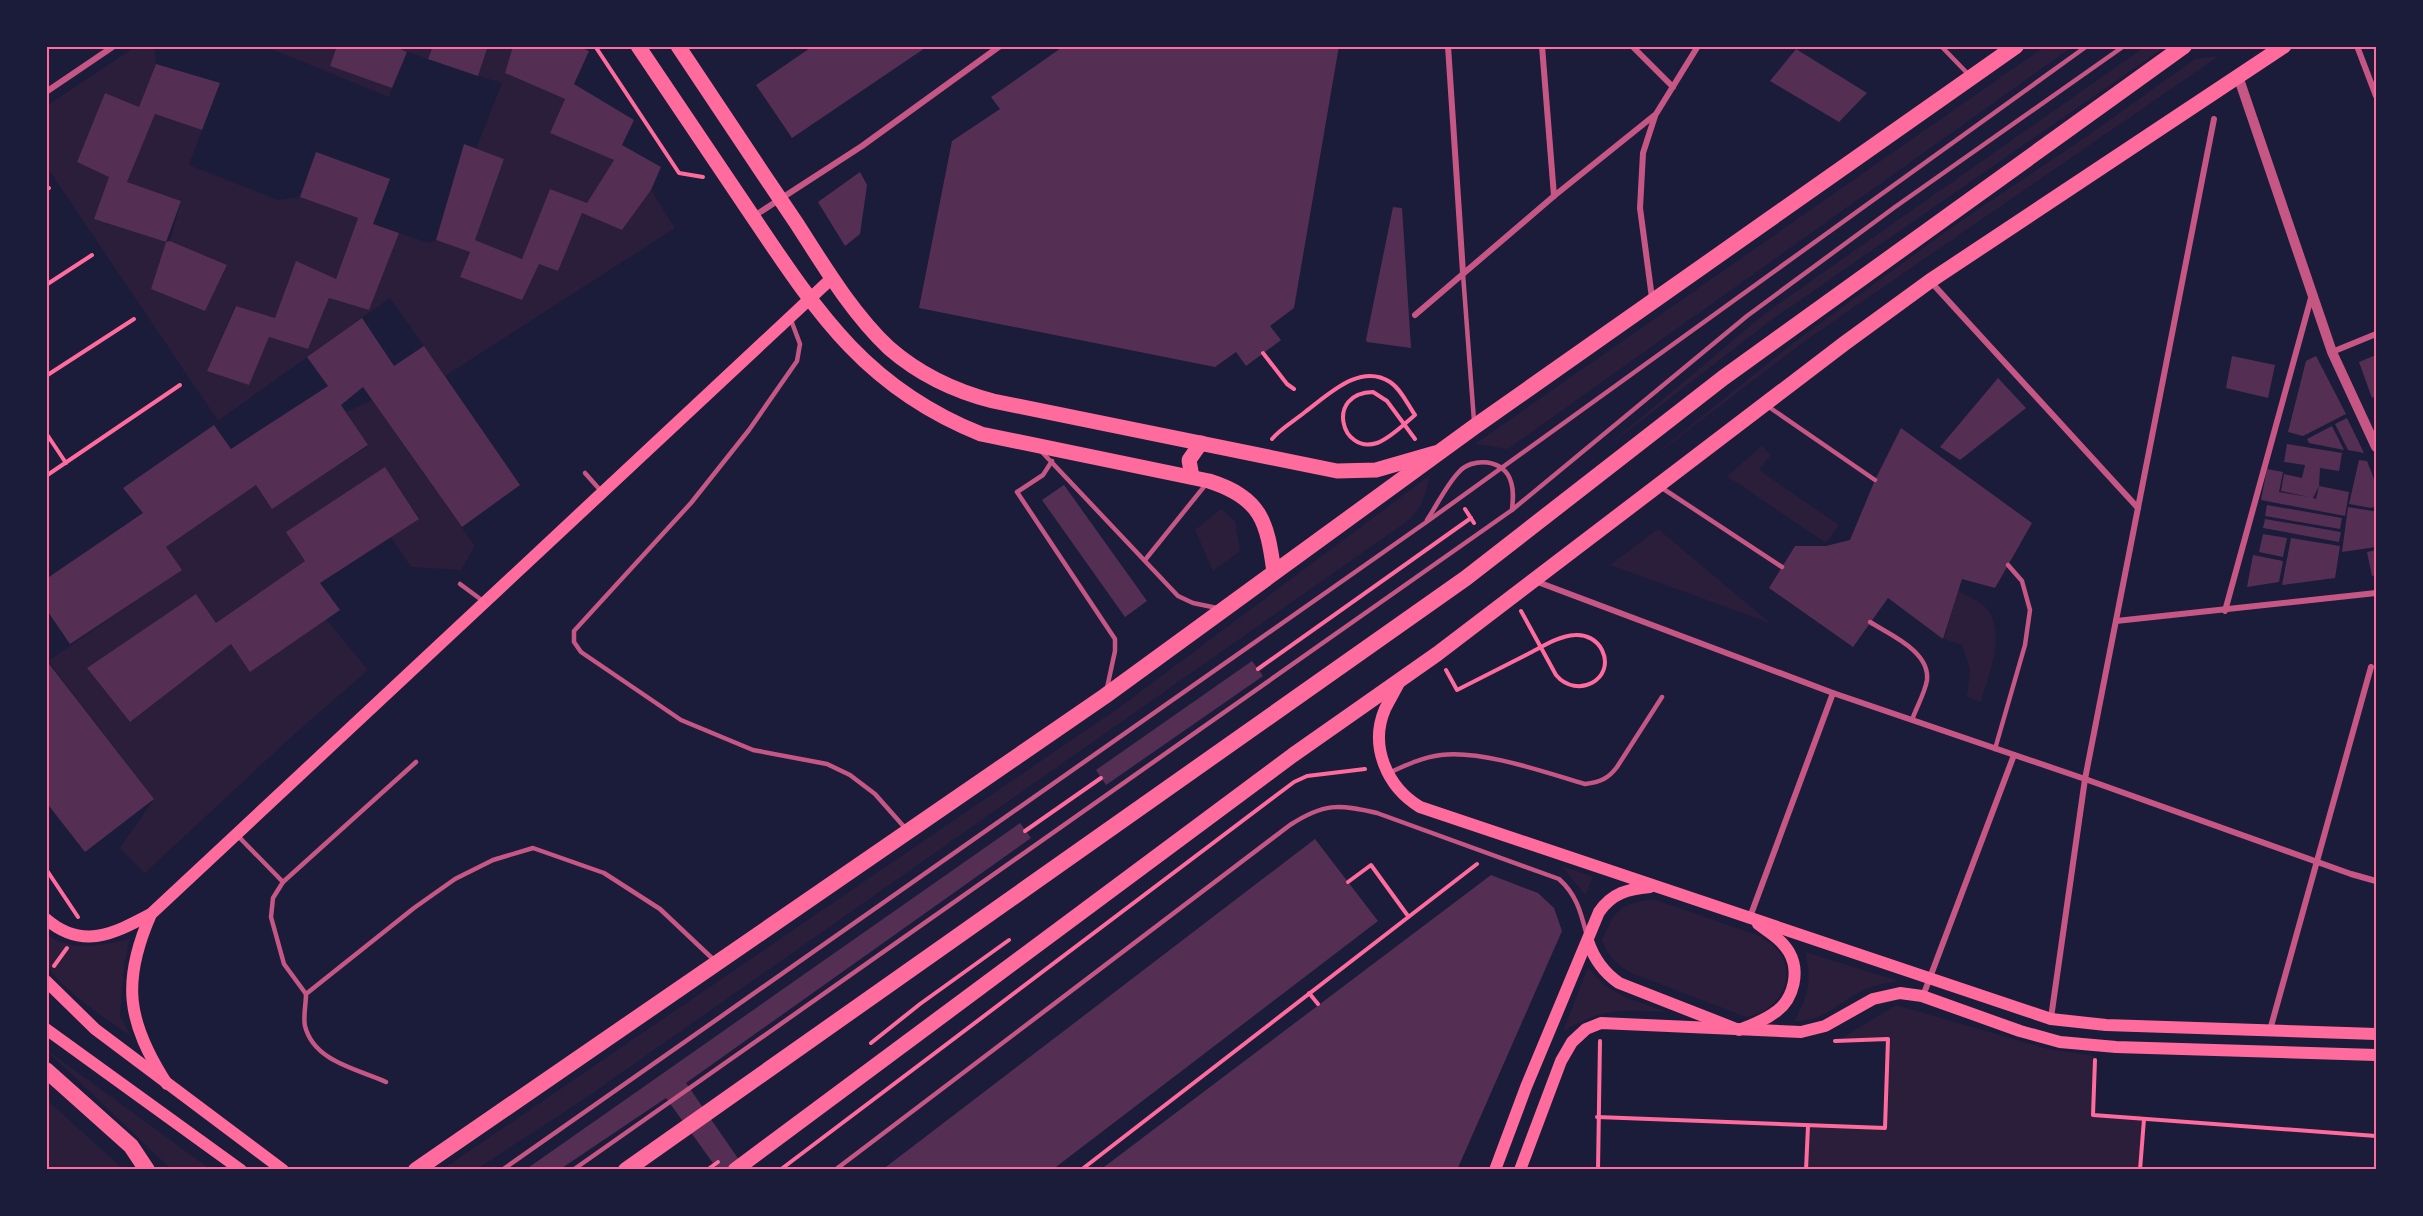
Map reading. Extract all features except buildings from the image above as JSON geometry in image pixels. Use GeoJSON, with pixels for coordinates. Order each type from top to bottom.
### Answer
{"type":"FeatureCollection","features":[{"type":"Feature","properties":{"kind":"highway"},"geometry":{"type":"LineString","coordinates":[[416,1170],[1105,696],[1474,427],[2016,46]]}},
{"type":"Feature","properties":{"kind":"highway"},"geometry":{"type":"LineString","coordinates":[[626,1170],[1466,579],[1723,378],[2184,46]]}},
{"type":"Feature","properties":{"kind":"highway"},"geometry":{"type":"LineString","coordinates":[[46,1070],[131,1146],[147,1170]]}},
{"type":"Feature","properties":{"kind":"main road"},"geometry":{"type":"LineString","coordinates":[[638,46],[809,300],[865,362],[890,384],[921,406],[951,422],[981,434],[1192,477],[1229,487],[1243,496],[1263,520],[1269,534],[1274,572]]}},
{"type":"Feature","properties":{"kind":"main road"},"geometry":{"type":"LineString","coordinates":[[678,46],[832,278],[888,347],[909,364],[937,381],[962,393],[993,401],[1337,471],[1376,470],[1441,451]]}},
{"type":"Feature","properties":{"kind":"main road"},"geometry":{"type":"LineString","coordinates":[[735,1170],[1293,755],[1534,581],[1763,403],[1930,281],[2284,46]]}},
{"type":"Feature","properties":{"kind":"main road"},"geometry":{"type":"LineString","coordinates":[[46,920],[75,935],[93,937],[114,933],[151,914],[832,278]]}},
{"type":"Feature","properties":{"kind":"main road"},"geometry":{"type":"LineString","coordinates":[[1192,477],[1189,460],[1201,444]]}},
{"type":"Feature","properties":{"kind":"main road"},"geometry":{"type":"LineString","coordinates":[[1401,679],[1384,710],[1381,724],[1381,756],[1396,788],[1420,807],[2050,1018],[2106,1025],[2376,1034]]}},
{"type":"Feature","properties":{"kind":"main road"},"geometry":{"type":"LineString","coordinates":[[1495,1170],[1526,1087],[1599,912],[1606,901],[1630,889],[1655,886]]}},
{"type":"Feature","properties":{"kind":"main road"},"geometry":{"type":"LineString","coordinates":[[151,914],[133,965],[131,991],[134,1015],[143,1041],[167,1084]]}},
{"type":"Feature","properties":{"kind":"main road"},"geometry":{"type":"LineString","coordinates":[[1588,941],[1598,964],[1608,976],[1619,983],[1739,1030],[1778,1011],[1795,980],[1790,953],[1779,941],[1749,918]]}},
{"type":"Feature","properties":{"kind":"main road"},"geometry":{"type":"LineString","coordinates":[[46,981],[95,1029],[283,1170]]}},
{"type":"Feature","properties":{"kind":"main road"},"geometry":{"type":"LineString","coordinates":[[1520,1170],[1561,1061],[1572,1042],[1586,1029],[1739,1030],[1781,1033],[1815,1030],[1873,999],[1900,993],[1922,996],[2020,1032],[2060,1042],[2116,1047],[2376,1055]]}},
{"type":"Feature","properties":{"kind":"main road"},"geometry":{"type":"LineString","coordinates":[[46,1029],[241,1170]]}},
{"type":"Feature","properties":{"kind":"street"},"geometry":{"type":"LineString","coordinates":[[46,92],[114,46]]}},
{"type":"Feature","properties":{"kind":"street"},"geometry":{"type":"LineString","coordinates":[[753,217],[862,146],[1000,46]]}},
{"type":"Feature","properties":{"kind":"street"},"geometry":{"type":"LineString","coordinates":[[1448,46],[1463,273]]}},
{"type":"Feature","properties":{"kind":"street"},"geometry":{"type":"LineString","coordinates":[[1542,46],[1554,196]]}},
{"type":"Feature","properties":{"kind":"street"},"geometry":{"type":"LineString","coordinates":[[1632,46],[1673,87]]}},
{"type":"Feature","properties":{"kind":"street"},"geometry":{"type":"LineString","coordinates":[[1652,302],[1640,208],[1643,153],[1656,114],[1698,46]]}},
{"type":"Feature","properties":{"kind":"street"},"geometry":{"type":"LineString","coordinates":[[2356,46],[2376,96]]}},
{"type":"Feature","properties":{"kind":"street"},"geometry":{"type":"LineString","coordinates":[[2238,76],[2332,352],[2376,447]]}},
{"type":"Feature","properties":{"kind":"street"},"geometry":{"type":"LineString","coordinates":[[1415,315],[1554,196],[1656,114]]}},
{"type":"Feature","properties":{"kind":"street"},"geometry":{"type":"LineString","coordinates":[[2050,1018],[2085,779],[2214,119]]}},
{"type":"Feature","properties":{"kind":"street"},"geometry":{"type":"LineString","coordinates":[[1930,281],[2138,508]]}},
{"type":"Feature","properties":{"kind":"street"},"geometry":{"type":"LineString","coordinates":[[2224,611],[2312,298]]}},
{"type":"Feature","properties":{"kind":"street"},"geometry":{"type":"LineString","coordinates":[[2332,352],[2376,333]]}},
{"type":"Feature","properties":{"kind":"street"},"geometry":{"type":"LineString","coordinates":[[1534,581],[1833,693],[2376,881]]}},
{"type":"Feature","properties":{"kind":"street"},"geometry":{"type":"LineString","coordinates":[[2116,621],[2376,593]]}},
{"type":"Feature","properties":{"kind":"street"},"geometry":{"type":"LineString","coordinates":[[2270,1031],[2371,667]]}},
{"type":"Feature","properties":{"kind":"street"},"geometry":{"type":"LineString","coordinates":[[1749,918],[1833,693]]}},
{"type":"Feature","properties":{"kind":"street"},"geometry":{"type":"LineString","coordinates":[[1922,996],[2014,755]]}},
{"type":"Feature","properties":{"kind":"lane"},"geometry":{"type":"LineString","coordinates":[[1941,46],[1971,78]]}},
{"type":"Feature","properties":{"kind":"lane"},"geometry":{"type":"LineString","coordinates":[[502,1170],[1425,524],[2087,46]]}},
{"type":"Feature","properties":{"kind":"lane"},"geometry":{"type":"LineString","coordinates":[[573,1170],[1512,510],[1747,316],[1895,207],[2124,46]]}},
{"type":"Feature","properties":{"kind":"lane"},"geometry":{"type":"LineString","coordinates":[[1463,273],[1474,427]]}},
{"type":"Feature","properties":{"kind":"lane"},"geometry":{"type":"LineString","coordinates":[[790,318],[800,344],[797,361],[749,430],[691,503],[574,631],[573,637],[581,652],[681,720],[753,750],[827,765],[850,775],[875,794],[908,831]]}},
{"type":"Feature","properties":{"kind":"lane"},"geometry":{"type":"LineString","coordinates":[[1763,403],[1875,480]]}},
{"type":"Feature","properties":{"kind":"lane"},"geometry":{"type":"LineString","coordinates":[[1037,447],[1178,596],[1193,603],[1223,610]]}},
{"type":"Feature","properties":{"kind":"lane"},"geometry":{"type":"LineString","coordinates":[[1052,461],[1043,475],[1017,492],[1115,639],[1115,651],[1105,696]]}},
{"type":"Feature","properties":{"kind":"lane"},"geometry":{"type":"LineString","coordinates":[[1425,524],[1458,472],[1479,461],[1503,468],[1511,480],[1512,510]]}},
{"type":"Feature","properties":{"kind":"lane"},"geometry":{"type":"LineString","coordinates":[[585,473],[603,493]]}},
{"type":"Feature","properties":{"kind":"lane"},"geometry":{"type":"LineString","coordinates":[[1145,560],[1209,481]]}},
{"type":"Feature","properties":{"kind":"lane"},"geometry":{"type":"LineString","coordinates":[[1659,486],[1782,567]]}},
{"type":"Feature","properties":{"kind":"lane"},"geometry":{"type":"LineString","coordinates":[[1995,749],[2025,645],[2030,610],[2022,581],[2007,566]]}},
{"type":"Feature","properties":{"kind":"lane"},"geometry":{"type":"LineString","coordinates":[[460,584],[485,603]]}},
{"type":"Feature","properties":{"kind":"lane"},"geometry":{"type":"LineString","coordinates":[[1870,622],[1916,652],[1925,666],[1927,680],[1912,720]]}},
{"type":"Feature","properties":{"kind":"lane"},"geometry":{"type":"LineString","coordinates":[[1388,773],[1412,762],[1443,754],[1494,759],[1585,784],[1600,782],[1610,776],[1617,767],[1662,697]]}},
{"type":"Feature","properties":{"kind":"lane"},"geometry":{"type":"LineString","coordinates":[[386,1082],[324,1056],[313,1042],[305,1026],[306,994],[284,964],[271,917],[273,898],[283,882],[416,762]]}},
{"type":"Feature","properties":{"kind":"lane"},"geometry":{"type":"LineString","coordinates":[[835,1170],[1312,812],[1323,808],[1352,807],[1377,813],[1559,879],[1570,888],[1576,899],[1588,941]]}},
{"type":"Feature","properties":{"kind":"lane"},"geometry":{"type":"LineString","coordinates":[[237,835],[283,882]]}},
{"type":"Feature","properties":{"kind":"lane"},"geometry":{"type":"LineString","coordinates":[[306,994],[414,908],[455,879],[493,860],[533,848],[604,873],[660,909],[716,962]]}},
{"type":"Feature","properties":{"kind":"path"},"geometry":{"type":"LineString","coordinates":[[595,46],[679,173],[729,181]]}},
{"type":"Feature","properties":{"kind":"path"},"geometry":{"type":"LineString","coordinates":[[46,285],[92,255]]}},
{"type":"Feature","properties":{"kind":"path"},"geometry":{"type":"LineString","coordinates":[[46,376],[134,319]]}},
{"type":"Feature","properties":{"kind":"path"},"geometry":{"type":"LineString","coordinates":[[1263,353],[1287,384],[1294,389]]}},
{"type":"Feature","properties":{"kind":"path"},"geometry":{"type":"LineString","coordinates":[[1256,456],[1270,444],[1273,437],[1341,384],[1360,377],[1375,377],[1389,381],[1399,390],[1415,415],[1384,438]]}},
{"type":"Feature","properties":{"kind":"path"},"geometry":{"type":"LineString","coordinates":[[46,476],[180,385]]}},
{"type":"Feature","properties":{"kind":"path"},"geometry":{"type":"LineString","coordinates":[[46,433],[66,463]]}},
{"type":"Feature","properties":{"kind":"path"},"geometry":{"type":"LineString","coordinates":[[1258,669],[1471,518]]}},
{"type":"Feature","properties":{"kind":"path"},"geometry":{"type":"LineString","coordinates":[[1457,690],[1555,641]]}},
{"type":"Feature","properties":{"kind":"path"},"geometry":{"type":"LineString","coordinates":[[780,1170],[1294,782],[1307,776],[1365,769]]}},
{"type":"Feature","properties":{"kind":"path"},"geometry":{"type":"LineString","coordinates":[[1025,831],[1101,778]]}},
{"type":"Feature","properties":{"kind":"path"},"geometry":{"type":"LineString","coordinates":[[1081,1170],[1491,853]]}},
{"type":"Feature","properties":{"kind":"path"},"geometry":{"type":"LineString","coordinates":[[1348,882],[1371,865],[1408,917]]}},
{"type":"Feature","properties":{"kind":"path"},"geometry":{"type":"LineString","coordinates":[[46,869],[76,913],[80,923],[75,935],[52,968]]}},
{"type":"Feature","properties":{"kind":"path"},"geometry":{"type":"LineString","coordinates":[[1309,993],[1318,1004]]}},
{"type":"Feature","properties":{"kind":"path"},"geometry":{"type":"LineString","coordinates":[[1598,1170],[1600,1028]]}},
{"type":"Feature","properties":{"kind":"path"},"geometry":{"type":"LineString","coordinates":[[1597,1117],[1885,1128],[1887,1039]]}},
{"type":"Feature","properties":{"kind":"path"},"geometry":{"type":"LineString","coordinates":[[2095,1056],[2093,1115],[2376,1136]]}},
{"type":"Feature","properties":{"kind":"path"},"geometry":{"type":"LineString","coordinates":[[2140,1170],[2144,1119]]}},
{"type":"Feature","properties":{"kind":"path"},"geometry":{"type":"LineString","coordinates":[[1806,1170],[1809,1126]]}},
{"type":"Feature","properties":{"kind":"shaded area"},"geometry":{"type":"Polygon","coordinates":[[[264,46],[337,47],[330,66],[392,88],[389,97],[264,46]]]}},
{"type":"Feature","properties":{"kind":"shaded area"},"geometry":{"type":"Polygon","coordinates":[[[2146,46],[2165,47],[1770,321],[1598,454],[1764,314],[2146,46]]]}},
{"type":"Feature","properties":{"kind":"shaded area"},"geometry":{"type":"Polygon","coordinates":[[[135,47],[154,47],[156,64],[139,107],[105,93],[77,162],[109,177],[94,219],[166,242],[151,289],[205,311],[227,265],[170,241],[181,201],[127,182],[155,114],[202,130],[189,165],[278,200],[300,197],[358,218],[336,279],[275,318],[235,306],[207,371],[248,384],[269,337],[308,349],[329,298],[369,310],[399,233],[429,243],[436,240],[470,252],[461,277],[539,264],[558,271],[582,213],[622,230],[651,190],[675,228],[445,376],[390,298],[218,421],[47,167],[46,106],[135,47]]]}},
{"type":"Feature","properties":{"kind":"shaded area"},"geometry":{"type":"Polygon","coordinates":[[[394,47],[433,47],[428,59],[394,47]]]}},
{"type":"Feature","properties":{"kind":"shaded area"},"geometry":{"type":"Polygon","coordinates":[[[488,47],[513,47],[505,73],[565,99],[550,133],[614,160],[587,203],[550,189],[522,259],[475,240],[504,159],[476,149],[502,83],[478,76],[488,47]]]}},
{"type":"Feature","properties":{"kind":"shaded area"},"geometry":{"type":"Polygon","coordinates":[[[2044,47],[2072,47],[1508,449],[1475,444],[2044,47]]]}},
{"type":"Feature","properties":{"kind":"shaded area"},"geometry":{"type":"Polygon","coordinates":[[[2219,56],[1805,341],[1637,469],[1793,343],[1955,225],[2087,136],[2195,59],[2219,56]]]}},
{"type":"Feature","properties":{"kind":"shaded area"},"geometry":{"type":"Polygon","coordinates":[[[372,400],[475,546],[461,570],[411,567],[391,537],[419,518],[385,468],[305,561],[216,623],[196,594],[87,668],[130,722],[231,644],[250,671],[326,619],[368,670],[289,739],[145,873],[120,848],[154,799],[48,661],[181,570],[166,547],[256,485],[272,508],[368,446],[346,412],[372,400]]]}},
{"type":"Feature","properties":{"kind":"shaded area"},"geometry":{"type":"Polygon","coordinates":[[[1762,446],[1771,455],[1759,470],[1839,525],[1826,543],[1727,476],[1762,446]]]}},
{"type":"Feature","properties":{"kind":"shaded area"},"geometry":{"type":"Polygon","coordinates":[[[1429,476],[1423,500],[1409,520],[587,1097],[477,1169],[443,1169],[1120,707],[1429,476]]]}},
{"type":"Feature","properties":{"kind":"shaded area"},"geometry":{"type":"Polygon","coordinates":[[[1221,509],[1235,521],[1240,551],[1213,571],[1195,530],[1221,509]]]}},
{"type":"Feature","properties":{"kind":"shaded area"},"geometry":{"type":"Polygon","coordinates":[[[1658,529],[1770,623],[1610,565],[1658,529]]]}},
{"type":"Feature","properties":{"kind":"shaded area"},"geometry":{"type":"Polygon","coordinates":[[[1958,591],[1986,608],[1995,630],[1994,654],[1981,702],[1967,697],[1970,669],[1962,645],[1944,639],[1958,591]]]}},
{"type":"Feature","properties":{"kind":"shaded area"},"geometry":{"type":"Polygon","coordinates":[[[1562,866],[1593,877],[1585,895],[1562,866]]]}},
{"type":"Feature","properties":{"kind":"shaded area"},"geometry":{"type":"Polygon","coordinates":[[[1653,899],[1760,936],[1776,948],[1783,959],[1786,978],[1784,988],[1773,1004],[1765,1010],[1746,1017],[1631,973],[1613,959],[1602,940],[1615,915],[1633,903],[1653,899]]]}},
{"type":"Feature","properties":{"kind":"shaded area"},"geometry":{"type":"Polygon","coordinates":[[[46,934],[66,944],[76,946],[98,945],[130,939],[124,965],[120,1016],[131,1036],[83,1002],[59,980],[47,962],[46,934]]]}},
{"type":"Feature","properties":{"kind":"shaded area"},"geometry":{"type":"Polygon","coordinates":[[[1805,952],[1899,981],[1863,990],[1821,1016],[1794,1021],[1808,988],[1805,952]]]}},
{"type":"Feature","properties":{"kind":"shaded area"},"geometry":{"type":"Polygon","coordinates":[[[1588,968],[1604,985],[1624,997],[1667,1012],[1613,1012],[1591,1018],[1563,1031],[1588,968]]]}},
{"type":"Feature","properties":{"kind":"shaded area"},"geometry":{"type":"Polygon","coordinates":[[[1896,1005],[2048,1049],[2095,1056],[2094,1115],[2141,1115],[2140,1169],[1806,1170],[1808,1126],[1885,1128],[1887,1039],[1837,1041],[1896,1005]]]}},
{"type":"Feature","properties":{"kind":"shaded area"},"geometry":{"type":"Polygon","coordinates":[[[47,1050],[210,1169],[171,1169],[47,1050]]]}},
{"type":"Feature","properties":{"kind":"shaded area"},"geometry":{"type":"Polygon","coordinates":[[[47,1100],[123,1169],[47,1169],[47,1100]]]}}]}
